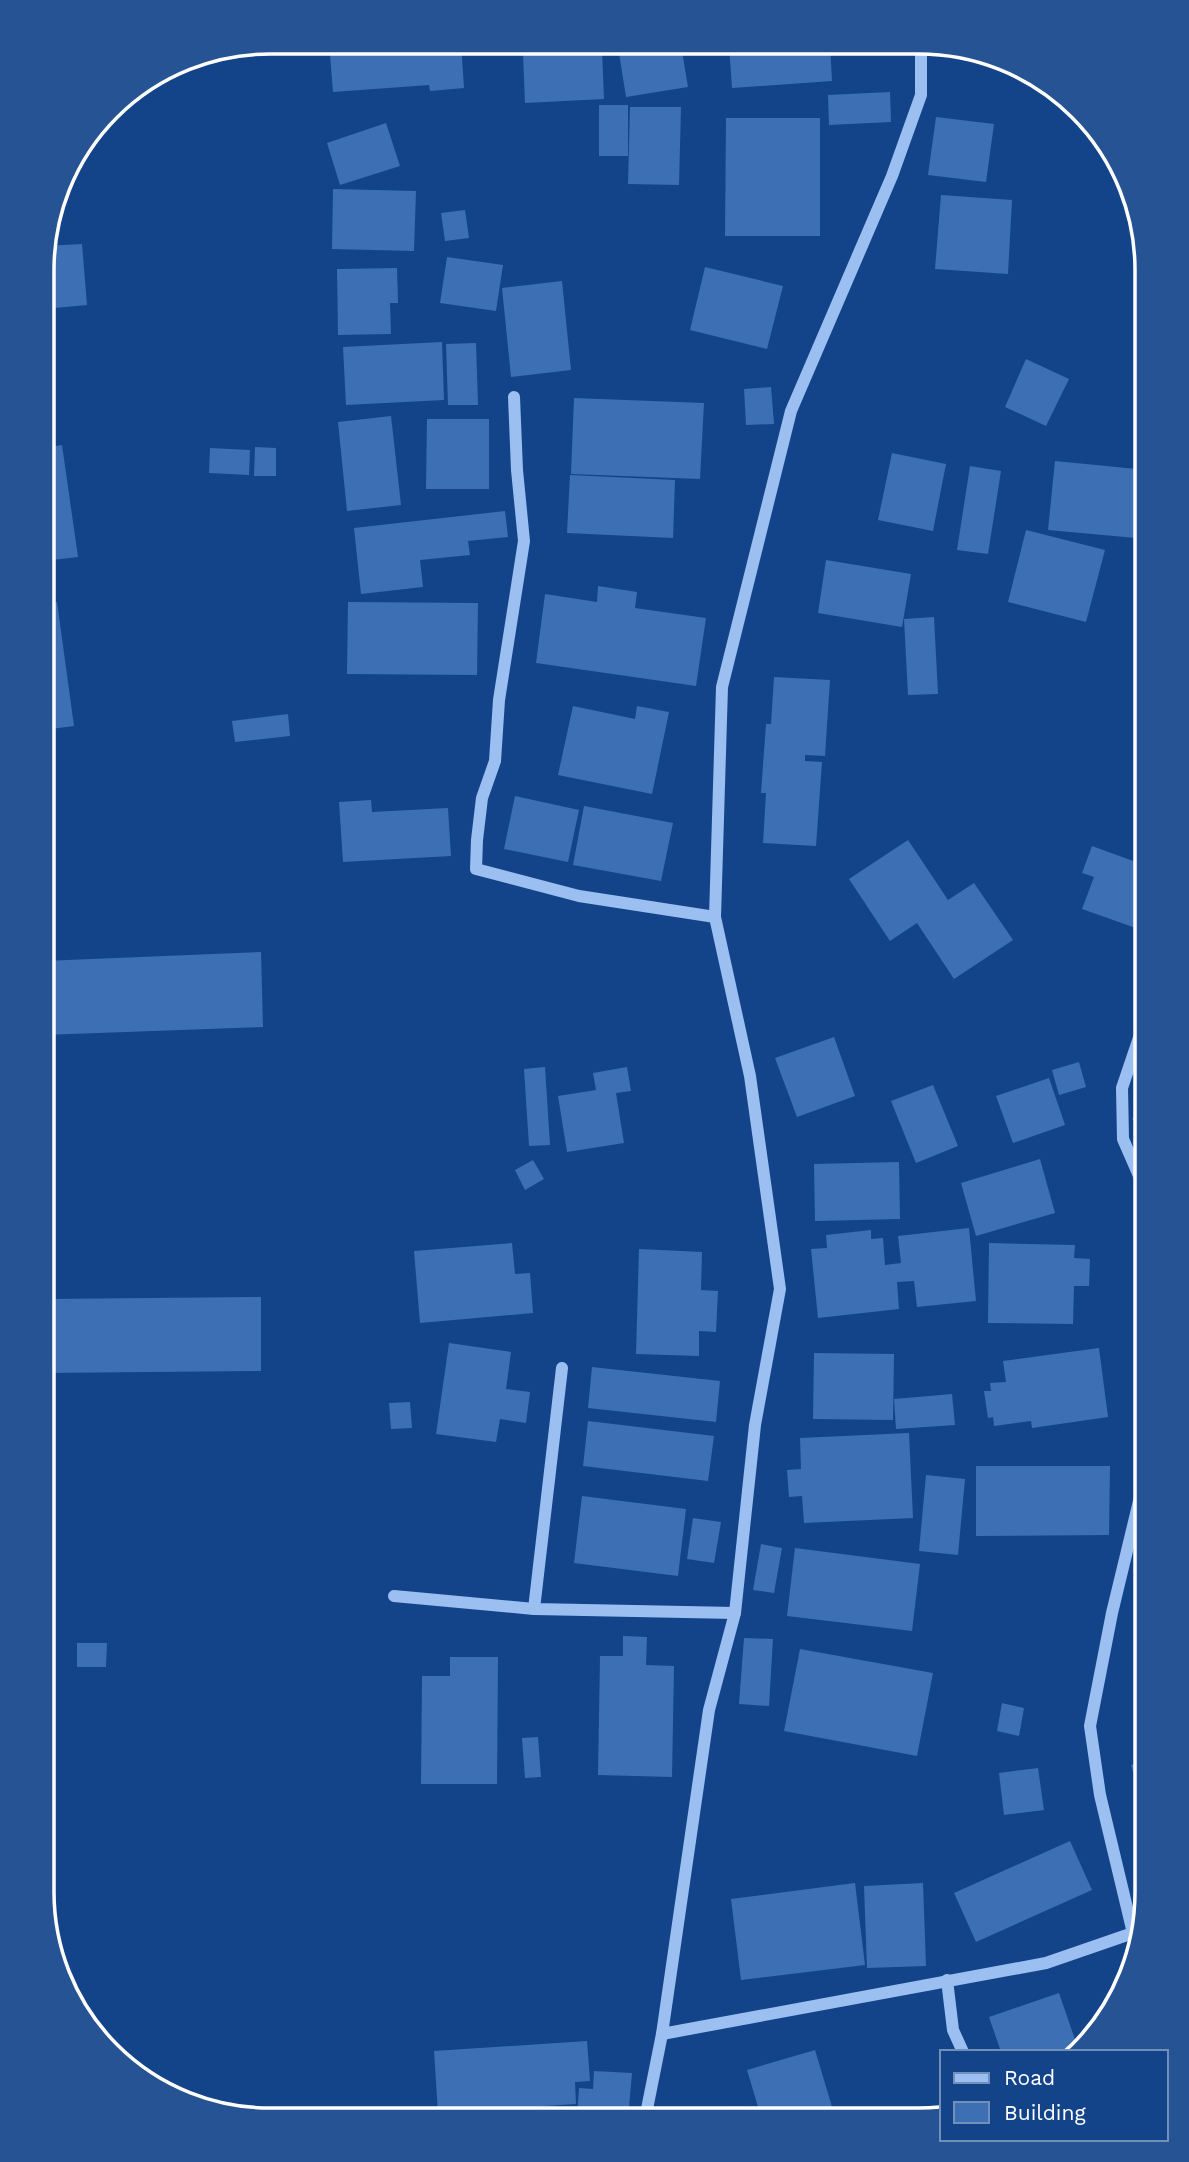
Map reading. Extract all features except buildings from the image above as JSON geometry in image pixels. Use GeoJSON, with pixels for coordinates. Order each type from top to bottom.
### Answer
{"type":"FeatureCollection","features":[{"type":"Feature","properties":{"kind":"street"},"geometry":{"type":"LineString","coordinates":[[647,2108],[662,2034],[709,1710],[735,1613],[755,1425],[780,1289],[750,1076],[715,917],[722,687],[791,411],[892,176],[913,118],[921,95],[920,54]]}},
{"type":"Feature","properties":{"kind":"street"},"geometry":{"type":"LineString","coordinates":[[514,397],[516,470],[524,541],[499,700],[495,761],[482,799],[477,869],[579,896],[715,917]]}},
{"type":"Feature","properties":{"kind":"street"},"geometry":{"type":"LineString","coordinates":[[1134,1164],[1124,1139],[1122,1088],[1135,1051]]}},
{"type":"Feature","properties":{"kind":"street"},"geometry":{"type":"LineString","coordinates":[[534,1609],[562,1368]]}},
{"type":"Feature","properties":{"kind":"street"},"geometry":{"type":"LineString","coordinates":[[1133,1917],[1100,1795],[1090,1726],[1112,1613],[1134,1521]]}},
{"type":"Feature","properties":{"kind":"street"},"geometry":{"type":"LineString","coordinates":[[394,1596],[534,1609],[735,1613]]}},
{"type":"Feature","properties":{"kind":"street"},"geometry":{"type":"LineString","coordinates":[[662,2034],[1046,1963],[1130,1933]]}},
{"type":"Feature","properties":{"kind":"street"},"geometry":{"type":"LineString","coordinates":[[947,1980],[953,2029],[962,2050]]}}]}
